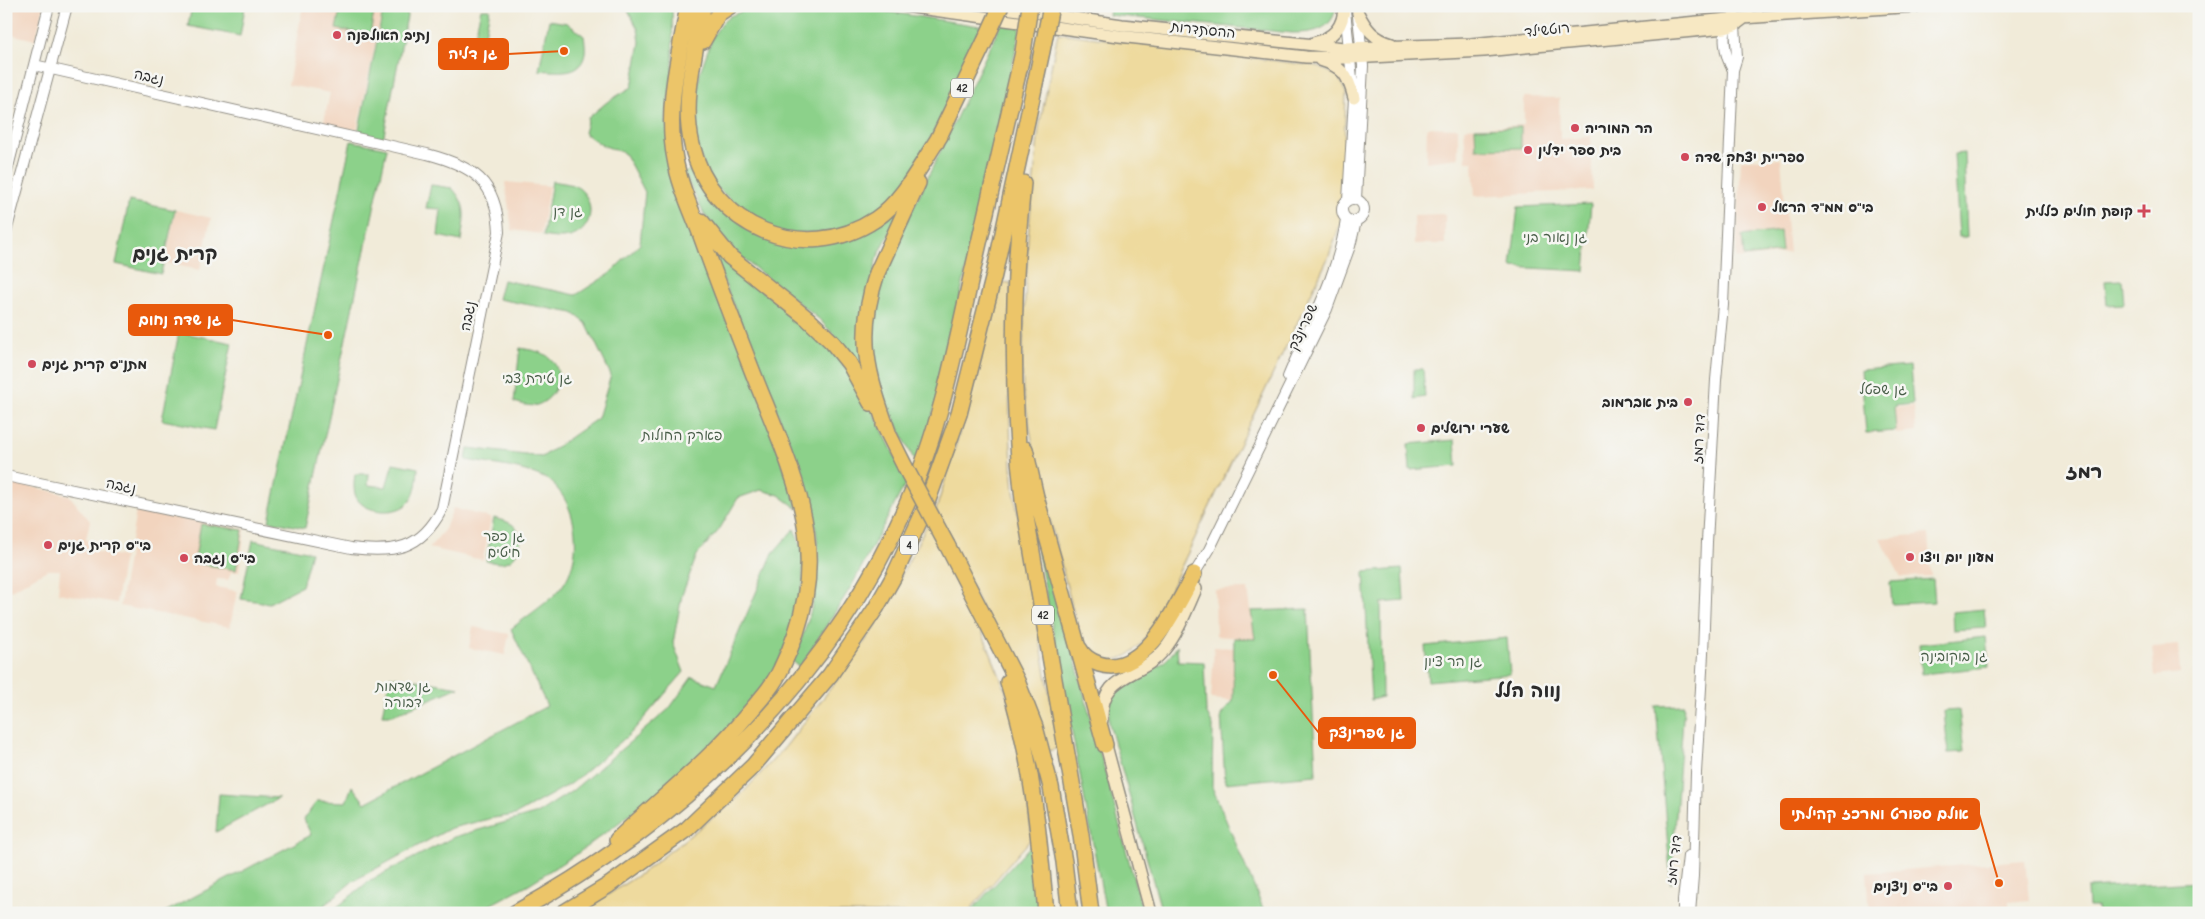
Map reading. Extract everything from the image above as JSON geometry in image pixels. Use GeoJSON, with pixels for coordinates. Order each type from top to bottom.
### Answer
{"type":"FeatureCollection","features":[{"type":"Feature","properties":{"kind":"highway"},"geometry":{"type":"LineString","coordinates":[[677,64],[678,6]]}},
{"type":"Feature","properties":{"kind":"highway"},"geometry":{"type":"LineString","coordinates":[[577,878],[706,760],[756,705],[781,669],[802,615],[806,596],[808,572],[807,524],[795,480],[723,298],[677,168],[672,131],[672,91],[688,6]]}},
{"type":"Feature","properties":{"kind":"highway"},"geometry":{"type":"LineString","coordinates":[[703,6],[689,100],[690,132],[695,157],[705,181],[721,202],[735,215],[758,228],[778,236],[801,240],[824,239],[846,234],[876,219],[902,193],[940,136]]}},
{"type":"Feature","properties":{"kind":"highway"},"geometry":{"type":"LineString","coordinates":[[694,68],[709,28],[718,14],[730,6]]}},
{"type":"Feature","properties":{"kind":"highway","name":"42"},"geometry":{"type":"LineString","coordinates":[[1001,6],[885,255],[872,289],[865,334],[867,363],[888,432],[1016,681],[1036,727],[1051,787],[1064,862],[1070,913]]}},
{"type":"Feature","properties":{"kind":"highway","name":"4"},"geometry":{"type":"LineString","coordinates":[[515,913],[577,878],[631,840],[706,781],[756,731],[806,672],[833,635],[880,558],[908,504],[941,407],[1023,52],[1030,6]]}},
{"type":"Feature","properties":{"kind":"highway","name":"4"},"geometry":{"type":"LineString","coordinates":[[563,913],[609,885],[680,834],[746,772],[830,675],[876,608],[894,576],[924,511],[959,414],[994,275],[1030,114],[1051,6]]}},
{"type":"Feature","properties":{"kind":"highway","name":"42"},"geometry":{"type":"LineString","coordinates":[[1030,114],[1018,250],[1014,394],[1023,500],[1082,835],[1091,913]]}},
{"type":"Feature","properties":{"kind":"highway"},"geometry":{"type":"LineString","coordinates":[[684,188],[701,221],[730,257],[808,319],[832,342],[849,363],[888,432]]}},
{"type":"Feature","properties":{"kind":"highway"},"geometry":{"type":"LineString","coordinates":[[1014,394],[1036,497],[1105,745]]}},
{"type":"Feature","properties":{"kind":"highway"},"geometry":{"type":"LineString","coordinates":[[1074,636],[1086,658],[1095,663],[1104,666],[1128,662],[1153,641],[1195,581]]}},
{"type":"Feature","properties":{"kind":"highway"},"geometry":{"type":"LineString","coordinates":[[983,617],[1012,696],[1027,752],[1046,913]]}},
{"type":"Feature","properties":{"kind":"main road","name":"ההסתדרות"},"geometry":{"type":"LineString","coordinates":[[905,6],[1119,36],[1306,57],[1356,53]]}},
{"type":"Feature","properties":{"kind":"main road","name":"ההסתדרות"},"geometry":{"type":"LineString","coordinates":[[991,6],[1122,25],[1302,44],[1356,53]]}},
{"type":"Feature","properties":{"kind":"main road"},"geometry":{"type":"LineString","coordinates":[[1302,44],[1319,42],[1334,34],[1340,25],[1344,6]]}},
{"type":"Feature","properties":{"kind":"main road","name":"רוטשילד"},"geometry":{"type":"LineString","coordinates":[[1356,53],[1406,46],[1488,42],[1916,6]]}},
{"type":"Feature","properties":{"kind":"main road"},"geometry":{"type":"LineString","coordinates":[[1358,10],[1366,28],[1375,37],[1385,42],[1406,46]]}},
{"type":"Feature","properties":{"kind":"main road","name":"רוטשילד"},"geometry":{"type":"LineString","coordinates":[[1356,53],[1484,52],[1733,22]]}},
{"type":"Feature","properties":{"kind":"main road"},"geometry":{"type":"LineString","coordinates":[[1306,57],[1339,68],[1347,77],[1354,98]]}},
{"type":"Feature","properties":{"kind":"main road"},"geometry":{"type":"LineString","coordinates":[[1151,913],[1105,745],[1101,710],[1108,691],[1116,681],[1152,662],[1163,652],[1170,642],[1195,581]]}},
{"type":"Feature","properties":{"kind":"street"},"geometry":{"type":"LineString","coordinates":[[6,175],[49,6]]}},
{"type":"Feature","properties":{"kind":"street"},"geometry":{"type":"LineString","coordinates":[[6,232],[67,6]]}},
{"type":"Feature","properties":{"kind":"street"},"geometry":{"type":"LineString","coordinates":[[1344,6],[1356,53],[1352,200]]}},
{"type":"Feature","properties":{"kind":"street"},"geometry":{"type":"LineString","coordinates":[[1352,200],[1358,10]]}},
{"type":"Feature","properties":{"kind":"street","name":"דוד רמז"},"geometry":{"type":"LineString","coordinates":[[1690,913],[1715,399],[1723,304],[1733,70],[1727,54],[1733,22]]}},
{"type":"Feature","properties":{"kind":"street","name":"נגבה"},"geometry":{"type":"LineString","coordinates":[[6,476],[351,548],[390,550],[412,543],[429,531],[442,509],[499,232],[498,216],[492,194],[477,176],[456,162],[34,65]]}},
{"type":"Feature","properties":{"kind":"street"},"geometry":{"type":"LineString","coordinates":[[1352,200],[1363,204],[1364,212],[1361,218],[1351,220],[1342,210],[1344,203],[1352,200]]}},
{"type":"Feature","properties":{"kind":"street","name":"שפרינצק"},"geometry":{"type":"LineString","coordinates":[[1195,581],[1264,441],[1278,402],[1329,282],[1351,220]]}},
{"type":"Feature","properties":{"kind":"street","name":"נגבה"},"geometry":{"type":"LineString","coordinates":[[6,472],[51,485]]}},
{"type":"Feature","properties":{"kind":"street","name":"שפרינצק"},"geometry":{"type":"LineString","coordinates":[[1195,581],[1209,550]]}},
{"type":"Feature","properties":{"kind":"street","name":"דוד רמז"},"geometry":{"type":"LineString","coordinates":[[1684,913],[1685,876],[1694,810]]}},
{"type":"Feature","properties":{"kind":"shaded area"},"geometry":{"type":"Polygon","coordinates":[[[6,6],[44,6],[35,40],[6,33],[6,6]]]}},
{"type":"Feature","properties":{"kind":"shaded area","name":"נתיב האולפנה"},"geometry":{"type":"Polygon","coordinates":[[[303,6],[383,7],[357,129],[352,128],[351,132],[323,126],[330,93],[288,85],[303,6]]]}},
{"type":"Feature","properties":{"kind":"shaded area","name":"בית ספר ידלין"},"geometry":{"type":"Polygon","coordinates":[[[1524,97],[1559,98],[1560,139],[1591,137],[1593,190],[1475,196],[1473,162],[1466,162],[1464,128],[1524,125],[1524,97]]]}},
{"type":"Feature","properties":{"kind":"shaded area"},"geometry":{"type":"Polygon","coordinates":[[[1427,127],[1458,128],[1458,158],[1426,162],[1427,127]]]}},
{"type":"Feature","properties":{"kind":"shaded area","name":"בי\"ס ממ\"ד הראל"},"geometry":{"type":"Polygon","coordinates":[[[1781,159],[1789,253],[1736,259],[1741,160],[1781,159]]]}},
{"type":"Feature","properties":{"kind":"shaded area"},"geometry":{"type":"Polygon","coordinates":[[[505,182],[549,186],[541,234],[512,230],[505,182]]]}},
{"type":"Feature","properties":{"kind":"shaded area"},"geometry":{"type":"Polygon","coordinates":[[[176,210],[211,218],[200,270],[165,263],[176,210]]]}},
{"type":"Feature","properties":{"kind":"shaded area"},"geometry":{"type":"Polygon","coordinates":[[[1445,214],[1445,244],[1414,244],[1414,215],[1445,214]]]}},
{"type":"Feature","properties":{"kind":"shaded area"},"geometry":{"type":"Polygon","coordinates":[[[1914,406],[1916,432],[1896,434],[1894,408],[1914,406]]]}},
{"type":"Feature","properties":{"kind":"shaded area","name":"בי\"ס קרית גנים"},"geometry":{"type":"Polygon","coordinates":[[[6,481],[69,495],[90,521],[86,539],[94,551],[124,557],[116,603],[58,593],[60,570],[47,570],[6,593],[6,481]]]}},
{"type":"Feature","properties":{"kind":"shaded area"},"geometry":{"type":"Polygon","coordinates":[[[453,508],[491,518],[483,560],[429,548],[445,529],[453,508]]]}},
{"type":"Feature","properties":{"kind":"shaded area","name":"בי\"ס נגבה"},"geometry":{"type":"Polygon","coordinates":[[[136,511],[245,529],[239,572],[231,572],[228,580],[217,579],[216,587],[237,591],[230,627],[120,606],[136,511]]]}},
{"type":"Feature","properties":{"kind":"shaded area","name":"מעון יום ויצו"},"geometry":{"type":"Polygon","coordinates":[[[1928,534],[1931,576],[1901,577],[1880,538],[1928,534]]]}},
{"type":"Feature","properties":{"kind":"shaded area"},"geometry":{"type":"Polygon","coordinates":[[[1248,589],[1255,639],[1216,636],[1215,590],[1248,589]]]}},
{"type":"Feature","properties":{"kind":"shaded area"},"geometry":{"type":"Polygon","coordinates":[[[473,627],[509,634],[505,655],[469,648],[473,627]]]}},
{"type":"Feature","properties":{"kind":"shaded area"},"geometry":{"type":"Polygon","coordinates":[[[2178,645],[2180,673],[2155,676],[2152,647],[2178,645]]]}},
{"type":"Feature","properties":{"kind":"shaded area"},"geometry":{"type":"Polygon","coordinates":[[[1214,647],[1235,648],[1233,701],[1211,699],[1214,647]]]}},
{"type":"Feature","properties":{"kind":"shaded area","name":"בי\"ס ניצנים"},"geometry":{"type":"Polygon","coordinates":[[[2025,860],[2029,900],[2009,902],[2009,913],[1870,913],[1867,873],[2025,860]]]}},
{"type":"Feature","properties":{"kind":"green space"},"geometry":{"type":"Polygon","coordinates":[[[192,6],[245,7],[240,36],[188,26],[192,6]]]}},
{"type":"Feature","properties":{"kind":"green space"},"geometry":{"type":"Polygon","coordinates":[[[341,6],[374,12],[370,35],[336,29],[341,6]]]}},
{"type":"Feature","properties":{"kind":"green space"},"geometry":{"type":"Polygon","coordinates":[[[384,6],[409,6],[383,140],[358,134],[384,6]]]}},
{"type":"Feature","properties":{"kind":"green space","name":"פארק החולות"},"geometry":{"type":"Polygon","coordinates":[[[626,6],[672,6],[673,64],[666,121],[798,509],[779,495],[761,490],[738,498],[719,530],[697,555],[682,595],[673,643],[684,672],[631,733],[572,783],[515,815],[451,828],[353,881],[315,913],[163,913],[311,835],[304,819],[317,801],[346,802],[352,786],[365,803],[547,706],[511,629],[553,596],[569,575],[575,551],[574,526],[571,514],[560,492],[550,481],[541,476],[498,465],[466,460],[468,448],[542,457],[598,418],[611,375],[586,323],[573,313],[498,299],[503,280],[576,295],[609,274],[640,244],[645,192],[624,153],[602,145],[584,133],[588,118],[607,102],[632,87],[640,42],[638,29],[626,6]]]}},
{"type":"Feature","properties":{"kind":"green space"},"geometry":{"type":"Polygon","coordinates":[[[756,6],[850,6],[986,27],[903,193],[851,232],[770,233],[709,181],[696,144],[695,104],[700,72],[713,36],[722,23],[730,16],[756,6]]]}},
{"type":"Feature","properties":{"kind":"green space"},"geometry":{"type":"Polygon","coordinates":[[[1110,6],[1336,6],[1331,21],[1326,26],[1314,31],[1292,33],[1109,15],[1110,6]]]}},
{"type":"Feature","properties":{"kind":"green space"},"geometry":{"type":"Polygon","coordinates":[[[481,9],[490,9],[480,59],[470,57],[481,9]]]}},
{"type":"Feature","properties":{"kind":"green space"},"geometry":{"type":"Polygon","coordinates":[[[549,20],[567,23],[584,36],[584,58],[575,68],[568,71],[539,70],[549,20]]]}},
{"type":"Feature","properties":{"kind":"green space"},"geometry":{"type":"Polygon","coordinates":[[[1001,24],[1021,27],[936,403],[917,466],[881,392],[873,358],[871,307],[904,227],[1001,24]]]}},
{"type":"Feature","properties":{"kind":"green space"},"geometry":{"type":"Polygon","coordinates":[[[1521,127],[1521,148],[1476,149],[1475,128],[1521,127]]]}},
{"type":"Feature","properties":{"kind":"green space"},"geometry":{"type":"Polygon","coordinates":[[[351,141],[387,148],[305,528],[269,521],[351,141]]]}},
{"type":"Feature","properties":{"kind":"green space"},"geometry":{"type":"Polygon","coordinates":[[[1964,153],[1967,237],[1959,237],[1954,154],[1964,153]]]}},
{"type":"Feature","properties":{"kind":"green space"},"geometry":{"type":"Polygon","coordinates":[[[692,169],[709,195],[800,245],[904,204],[876,260],[863,376],[835,336],[819,319],[735,252],[704,214],[684,173],[692,169]]]}},
{"type":"Feature","properties":{"kind":"green space","name":"גן דן"},"geometry":{"type":"Polygon","coordinates":[[[552,181],[578,188],[588,201],[590,207],[589,219],[582,230],[573,236],[560,238],[543,236],[552,181]]]}},
{"type":"Feature","properties":{"kind":"green space"},"geometry":{"type":"Polygon","coordinates":[[[431,185],[452,188],[461,201],[464,219],[461,241],[438,236],[441,209],[426,208],[431,185]]]}},
{"type":"Feature","properties":{"kind":"green space"},"geometry":{"type":"Polygon","coordinates":[[[129,201],[175,210],[161,274],[116,264],[129,201]]]}},
{"type":"Feature","properties":{"kind":"green space","name":"גן נאור בני"},"geometry":{"type":"Polygon","coordinates":[[[1591,204],[1585,271],[1511,267],[1518,207],[1591,204]]]}},
{"type":"Feature","properties":{"kind":"green space"},"geometry":{"type":"Polygon","coordinates":[[[1780,231],[1782,252],[1744,257],[1742,236],[1780,231]]]}},
{"type":"Feature","properties":{"kind":"green space"},"geometry":{"type":"Polygon","coordinates":[[[710,247],[736,272],[808,326],[835,354],[848,370],[870,406],[907,481],[851,587],[800,667],[792,661],[808,622],[817,581],[817,534],[808,496],[795,458],[710,247]]]}},
{"type":"Feature","properties":{"kind":"green space"},"geometry":{"type":"Polygon","coordinates":[[[2122,280],[2124,304],[2107,305],[2105,281],[2122,280]]]}},
{"type":"Feature","properties":{"kind":"green space"},"geometry":{"type":"Polygon","coordinates":[[[179,332],[232,343],[214,430],[162,420],[179,332]]]}},
{"type":"Feature","properties":{"kind":"green space","name":"גן טירת צבי"},"geometry":{"type":"Polygon","coordinates":[[[520,348],[543,354],[555,364],[558,378],[557,385],[544,402],[537,405],[514,402],[520,348]]]}},
{"type":"Feature","properties":{"kind":"green space","name":"גן שפטל"},"geometry":{"type":"Polygon","coordinates":[[[1910,366],[1913,404],[1894,406],[1896,431],[1866,433],[1861,370],[1910,366]]]}},
{"type":"Feature","properties":{"kind":"green space"},"geometry":{"type":"Polygon","coordinates":[[[1414,369],[1423,369],[1425,397],[1414,399],[1414,369]]]}},
{"type":"Feature","properties":{"kind":"green space"},"geometry":{"type":"Polygon","coordinates":[[[1455,440],[1457,466],[1410,470],[1408,444],[1455,440]]]}},
{"type":"Feature","properties":{"kind":"green space"},"geometry":{"type":"Polygon","coordinates":[[[393,463],[418,468],[415,490],[410,501],[405,506],[390,511],[374,510],[360,503],[354,491],[355,474],[369,474],[368,485],[386,487],[393,463]]]}},
{"type":"Feature","properties":{"kind":"green space","name":"גן כפר חיטים"},"geometry":{"type":"Polygon","coordinates":[[[494,518],[513,525],[519,534],[518,551],[511,560],[506,562],[486,561],[494,518]]]}},
{"type":"Feature","properties":{"kind":"green space"},"geometry":{"type":"Polygon","coordinates":[[[201,524],[243,530],[236,570],[194,563],[201,524]]]}},
{"type":"Feature","properties":{"kind":"green space"},"geometry":{"type":"Polygon","coordinates":[[[794,529],[803,550],[803,583],[793,625],[780,659],[761,691],[724,734],[652,798],[578,853],[529,884],[475,913],[330,913],[369,881],[454,837],[538,813],[572,791],[669,709],[692,677],[716,686],[773,553],[794,529]]]}},
{"type":"Feature","properties":{"kind":"green space"},"geometry":{"type":"Polygon","coordinates":[[[253,540],[311,552],[302,586],[269,603],[241,599],[253,540]]]}},
{"type":"Feature","properties":{"kind":"green space"},"geometry":{"type":"Polygon","coordinates":[[[1044,544],[1143,913],[1106,913],[1037,546],[1044,544]]]}},
{"type":"Feature","properties":{"kind":"green space"},"geometry":{"type":"Polygon","coordinates":[[[1402,569],[1404,601],[1381,603],[1382,697],[1371,700],[1364,572],[1402,569]]]}},
{"type":"Feature","properties":{"kind":"green space"},"geometry":{"type":"Polygon","coordinates":[[[1933,579],[1935,602],[1892,604],[1890,582],[1933,579]]]}},
{"type":"Feature","properties":{"kind":"green space"},"geometry":{"type":"Polygon","coordinates":[[[1308,609],[1316,775],[1225,783],[1221,715],[1233,701],[1234,638],[1255,639],[1251,611],[1308,609]]]}},
{"type":"Feature","properties":{"kind":"green space"},"geometry":{"type":"Polygon","coordinates":[[[1984,609],[1986,628],[1953,630],[1952,612],[1984,609]]]}},
{"type":"Feature","properties":{"kind":"green space","name":"גן בוקובינה"},"geometry":{"type":"Polygon","coordinates":[[[1986,637],[1989,667],[1922,674],[1919,644],[1986,637]]]}},
{"type":"Feature","properties":{"kind":"green space","name":"גן הר ציון"},"geometry":{"type":"Polygon","coordinates":[[[1507,638],[1510,674],[1428,681],[1425,646],[1507,638]]]}},
{"type":"Feature","properties":{"kind":"green space"},"geometry":{"type":"Polygon","coordinates":[[[1177,645],[1178,661],[1204,662],[1206,712],[1213,726],[1212,787],[1265,913],[1162,913],[1109,723],[1109,705],[1116,692],[1162,663],[1171,655],[1177,645]]]}},
{"type":"Feature","properties":{"kind":"green space","name":"גן שדמות דבורה"},"geometry":{"type":"Polygon","coordinates":[[[390,676],[459,687],[393,715],[382,715],[390,676]]]}},
{"type":"Feature","properties":{"kind":"green space"},"geometry":{"type":"Polygon","coordinates":[[[1684,705],[1671,884],[1656,706],[1684,705]]]}},
{"type":"Feature","properties":{"kind":"green space"},"geometry":{"type":"Polygon","coordinates":[[[1959,710],[1964,752],[1948,753],[1944,711],[1959,710]]]}},
{"type":"Feature","properties":{"kind":"green space"},"geometry":{"type":"Polygon","coordinates":[[[219,794],[279,798],[216,832],[219,794]]]}},
{"type":"Feature","properties":{"kind":"green space"},"geometry":{"type":"Polygon","coordinates":[[[1034,842],[1040,913],[969,913],[1034,842]]]}},
{"type":"Feature","properties":{"kind":"green space"},"geometry":{"type":"Polygon","coordinates":[[[2199,882],[2199,913],[2098,913],[2097,907],[2088,907],[2087,888],[2199,882]]]}},
{"type":"Feature","properties":{"kind":"sand"},"geometry":{"type":"Polygon","coordinates":[[[1058,33],[1316,66],[1338,76],[1346,93],[1341,222],[1328,258],[1155,622],[1146,637],[1134,651],[1119,659],[1111,660],[1099,658],[1082,645],[1039,478],[1023,390],[1022,362],[1028,237],[1039,128],[1058,33]]]}},
{"type":"Feature","properties":{"kind":"sand"},"geometry":{"type":"Polygon","coordinates":[[[997,282],[1011,283],[1009,388],[1014,492],[1059,748],[1048,751],[936,510],[977,375],[997,282]]]}},
{"type":"Feature","properties":{"kind":"sand"},"geometry":{"type":"Polygon","coordinates":[[[928,523],[971,605],[1005,689],[1021,746],[1032,838],[967,913],[580,913],[646,870],[739,797],[786,746],[848,666],[875,627],[928,523]]]}},
{"type":"Feature","properties":{"kind":"place","name":"נתיב האולפנה"},"geometry":{"type":"Point","coordinates":[337,35]}},
{"type":"Feature","properties":{"kind":"place","name":"גן דליה"},"geometry":{"type":"Point","coordinates":[564,51]}},
{"type":"Feature","properties":{"kind":"place","name":"הר המוריה"},"geometry":{"type":"Point","coordinates":[1575,128]}},
{"type":"Feature","properties":{"kind":"place","name":"בית ספר ידלין"},"geometry":{"type":"Point","coordinates":[1528,150]}},
{"type":"Feature","properties":{"kind":"place","name":"ספריית יצחק שדה"},"geometry":{"type":"Point","coordinates":[1685,157]}},
{"type":"Feature","properties":{"kind":"place","name":"בי\"ס ממ\"ד הראל"},"geometry":{"type":"Point","coordinates":[1762,207]}},
{"type":"Feature","properties":{"kind":"place","name":"קופת חולים כללית"},"geometry":{"type":"Point","coordinates":[2144,211]}},
{"type":"Feature","properties":{"kind":"place","name":"גן שדה נחום"},"geometry":{"type":"Point","coordinates":[328,335]}},
{"type":"Feature","properties":{"kind":"place","name":"מתנ\"ס קרית גנים"},"geometry":{"type":"Point","coordinates":[32,364]}},
{"type":"Feature","properties":{"kind":"place","name":"בית אברמוב"},"geometry":{"type":"Point","coordinates":[1688,402]}},
{"type":"Feature","properties":{"kind":"place","name":"שערי ירושלים"},"geometry":{"type":"Point","coordinates":[1421,428]}},
{"type":"Feature","properties":{"kind":"place","name":"בי\"ס קרית גנים"},"geometry":{"type":"Point","coordinates":[48,545]}},
{"type":"Feature","properties":{"kind":"place","name":"מעון יום ויצו"},"geometry":{"type":"Point","coordinates":[1910,557]}},
{"type":"Feature","properties":{"kind":"place","name":"בי\"ס נגבה"},"geometry":{"type":"Point","coordinates":[184,558]}},
{"type":"Feature","properties":{"kind":"place","name":"גן שפרינצק"},"geometry":{"type":"Point","coordinates":[1273,675]}},
{"type":"Feature","properties":{"kind":"place","name":"אולם ספורט ומרכז קהילתי"},"geometry":{"type":"Point","coordinates":[1999,883]}},
{"type":"Feature","properties":{"kind":"place","name":"בי\"ס ניצנים"},"geometry":{"type":"Point","coordinates":[1948,886]}},
{"type":"Feature","properties":{"kind":"district","name":"קרית גנים"},"geometry":{"type":"Point","coordinates":[175,254]}},
{"type":"Feature","properties":{"kind":"district","name":"רמז"},"geometry":{"type":"Point","coordinates":[2084,472]}},
{"type":"Feature","properties":{"kind":"district","name":"נווה הלל"},"geometry":{"type":"Point","coordinates":[1528,691]}}]}
